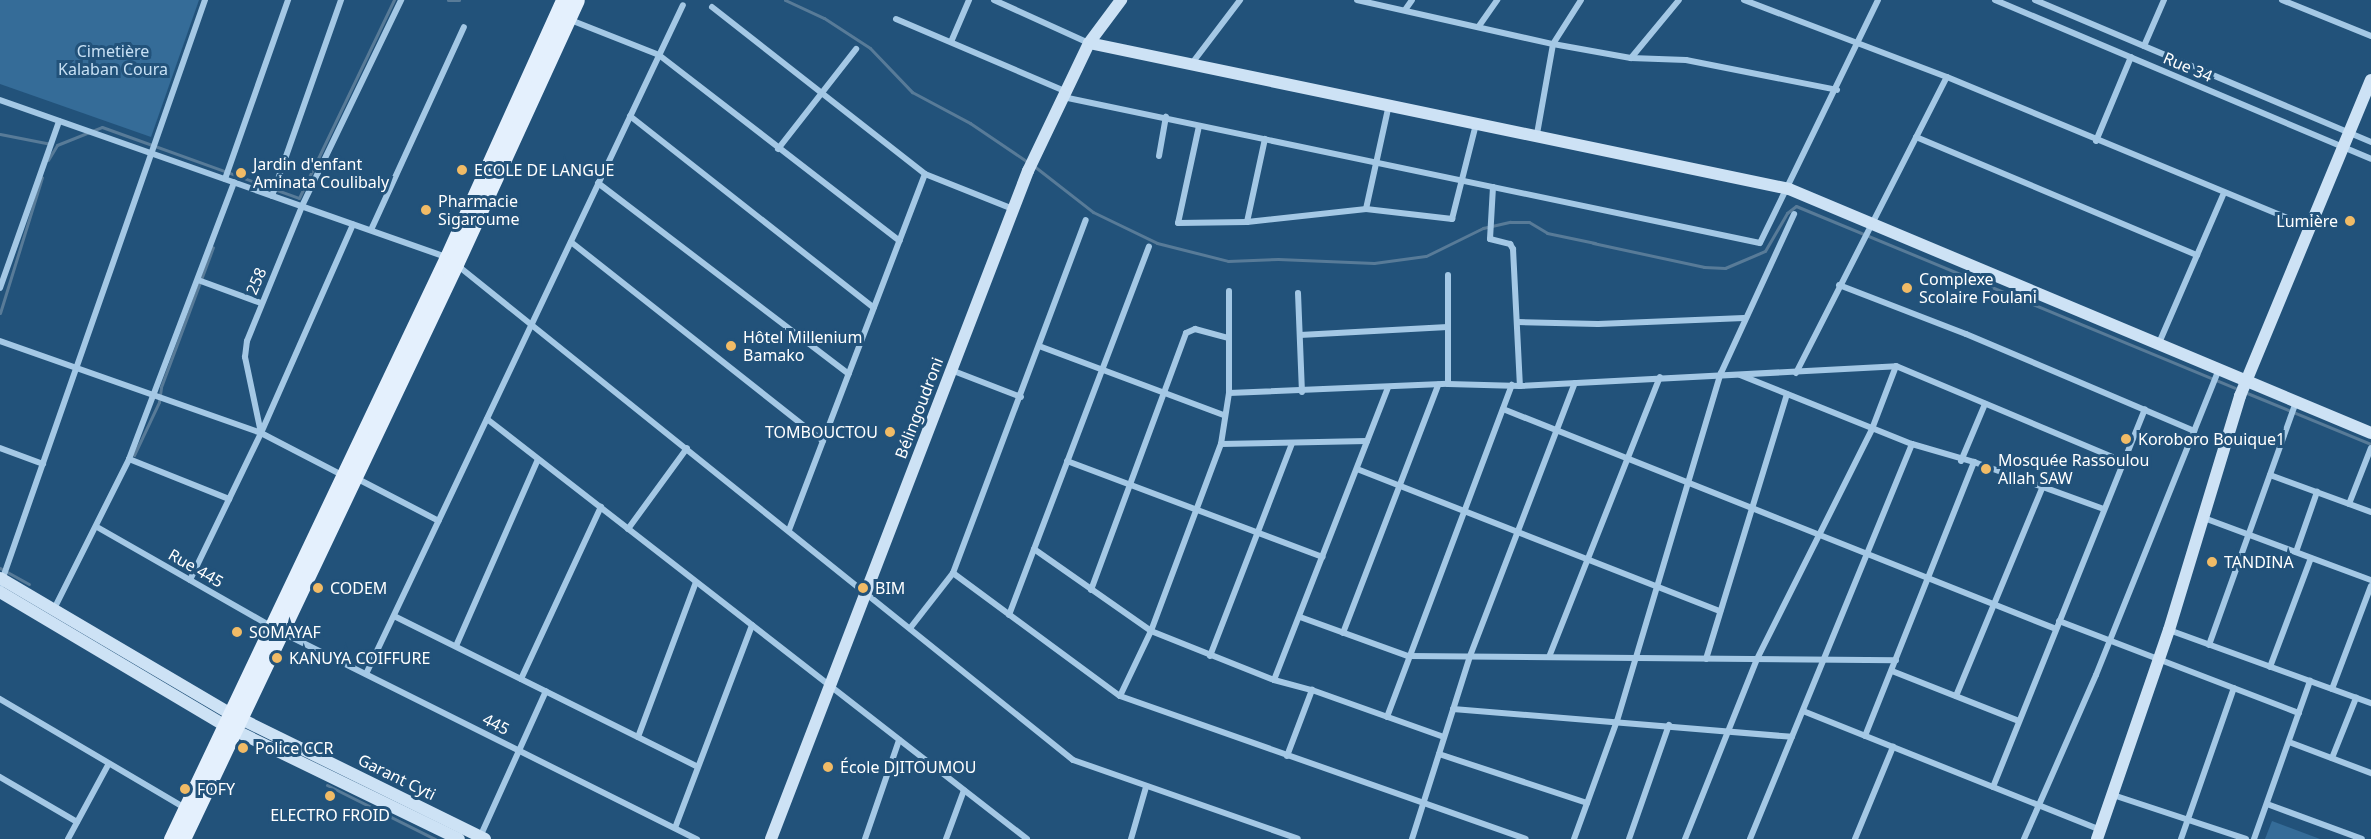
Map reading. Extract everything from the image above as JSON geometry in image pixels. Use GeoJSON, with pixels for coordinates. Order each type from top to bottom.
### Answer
{"type":"FeatureCollection","features":[{"type":"Feature","properties":{"kind":"main road"},"geometry":{"type":"LineString","coordinates":[[452,261],[563,0]]}},
{"type":"Feature","properties":{"kind":"main road"},"geometry":{"type":"LineString","coordinates":[[183,839],[233,722],[577,0]]}},
{"type":"Feature","properties":{"kind":"main road"},"geometry":{"type":"LineString","coordinates":[[171,839],[185,808],[233,722]]}},
{"type":"Feature","properties":{"kind":"street"},"geometry":{"type":"LineString","coordinates":[[205,0],[1,581],[53,610],[233,722]]}},
{"type":"Feature","properties":{"kind":"street"},"geometry":{"type":"LineString","coordinates":[[225,179],[288,0]]}},
{"type":"Feature","properties":{"kind":"street"},"geometry":{"type":"LineString","coordinates":[[272,196],[341,0]]}},
{"type":"Feature","properties":{"kind":"street","name":"258"},"geometry":{"type":"LineString","coordinates":[[261,433],[245,357],[261,303],[302,206],[401,0]]}},
{"type":"Feature","properties":{"kind":"street"},"geometry":{"type":"LineString","coordinates":[[951,42],[969,0]]}},
{"type":"Feature","properties":{"kind":"street"},"geometry":{"type":"LineString","coordinates":[[994,0],[1002,1],[1089,43],[1193,62],[1789,189],[1868,225],[2158,344],[2216,376],[2246,381],[2295,405],[2371,433]]}},
{"type":"Feature","properties":{"kind":"street","name":"Bélingoudroni"},"geometry":{"type":"LineString","coordinates":[[771,839],[1028,171],[1089,43],[1121,0]]}},
{"type":"Feature","properties":{"kind":"street"},"geometry":{"type":"LineString","coordinates":[[1193,62],[1240,0]]}},
{"type":"Feature","properties":{"kind":"street"},"geometry":{"type":"LineString","coordinates":[[1357,0],[1552,44],[1631,58],[1686,60],[1838,90]]}},
{"type":"Feature","properties":{"kind":"street"},"geometry":{"type":"LineString","coordinates":[[1405,10],[1412,0]]}},
{"type":"Feature","properties":{"kind":"street"},"geometry":{"type":"LineString","coordinates":[[1479,26],[1497,0]]}},
{"type":"Feature","properties":{"kind":"street"},"geometry":{"type":"LineString","coordinates":[[1537,134],[1552,44],[1581,0]]}},
{"type":"Feature","properties":{"kind":"street"},"geometry":{"type":"LineString","coordinates":[[1631,58],[1679,0]]}},
{"type":"Feature","properties":{"kind":"street"},"geometry":{"type":"LineString","coordinates":[[1744,0],[1858,46],[1947,77],[2096,141],[2309,227]]}},
{"type":"Feature","properties":{"kind":"street"},"geometry":{"type":"LineString","coordinates":[[896,19],[1064,94],[1199,126],[1760,243],[1838,90],[1878,0]]}},
{"type":"Feature","properties":{"kind":"street","name":"Rue 34"},"geometry":{"type":"LineString","coordinates":[[1995,0],[2371,159]]}},
{"type":"Feature","properties":{"kind":"street","name":"Rue 34"},"geometry":{"type":"LineString","coordinates":[[2035,0],[2371,142]]}},
{"type":"Feature","properties":{"kind":"street"},"geometry":{"type":"LineString","coordinates":[[2144,46],[2164,0]]}},
{"type":"Feature","properties":{"kind":"street"},"geometry":{"type":"LineString","coordinates":[[2282,0],[2299,3],[2371,36]]}},
{"type":"Feature","properties":{"kind":"street"},"geometry":{"type":"LineString","coordinates":[[366,674],[682,5]]}},
{"type":"Feature","properties":{"kind":"street"},"geometry":{"type":"LineString","coordinates":[[712,7],[925,174],[1013,209]]}},
{"type":"Feature","properties":{"kind":"street"},"geometry":{"type":"LineString","coordinates":[[568,19],[659,55],[900,241]]}},
{"type":"Feature","properties":{"kind":"street"},"geometry":{"type":"LineString","coordinates":[[372,230],[464,27]]}},
{"type":"Feature","properties":{"kind":"street"},"geometry":{"type":"LineString","coordinates":[[778,148],[856,49]]}},
{"type":"Feature","properties":{"kind":"street"},"geometry":{"type":"LineString","coordinates":[[2096,141],[2131,57]]}},
{"type":"Feature","properties":{"kind":"street"},"geometry":{"type":"LineString","coordinates":[[1796,373],[1868,225],[1947,77]]}},
{"type":"Feature","properties":{"kind":"street"},"geometry":{"type":"LineString","coordinates":[[1803,711],[2038,805],[2098,835],[2169,630],[2246,381],[2371,80]]}},
{"type":"Feature","properties":{"kind":"street"},"geometry":{"type":"LineString","coordinates":[[0,100],[372,230],[452,261],[911,627],[1073,760],[1298,839]]}},
{"type":"Feature","properties":{"kind":"street"},"geometry":{"type":"LineString","coordinates":[[1366,209],[1389,104]]}},
{"type":"Feature","properties":{"kind":"street"},"geometry":{"type":"LineString","coordinates":[[630,116],[874,308]]}},
{"type":"Feature","properties":{"kind":"street"},"geometry":{"type":"LineString","coordinates":[[1159,156],[1166,117]]}},
{"type":"Feature","properties":{"kind":"street"},"geometry":{"type":"LineString","coordinates":[[0,288],[59,121]]}},
{"type":"Feature","properties":{"kind":"street"},"geometry":{"type":"LineString","coordinates":[[1199,126],[1178,223],[1247,222],[1366,209],[1452,219],[1477,122]]}},
{"type":"Feature","properties":{"kind":"street"},"geometry":{"type":"LineString","coordinates":[[1916,137],[2197,255]]}},
{"type":"Feature","properties":{"kind":"street"},"geometry":{"type":"LineString","coordinates":[[1247,222],[1265,139]]}},
{"type":"Feature","properties":{"kind":"street"},"geometry":{"type":"LineString","coordinates":[[789,530],[925,174]]}},
{"type":"Feature","properties":{"kind":"street"},"geometry":{"type":"LineString","coordinates":[[53,610],[97,527],[129,459],[234,182]]}},
{"type":"Feature","properties":{"kind":"street"},"geometry":{"type":"LineString","coordinates":[[598,183],[849,374]]}},
{"type":"Feature","properties":{"kind":"street"},"geometry":{"type":"LineString","coordinates":[[1493,187],[1490,239],[1510,244],[1513,249],[1520,386]]}},
{"type":"Feature","properties":{"kind":"street"},"geometry":{"type":"LineString","coordinates":[[2158,344],[2224,193]]}},
{"type":"Feature","properties":{"kind":"street"},"geometry":{"type":"LineString","coordinates":[[1574,839],[1617,721],[1721,373],[1743,318],[1794,214]]}},
{"type":"Feature","properties":{"kind":"street"},"geometry":{"type":"LineString","coordinates":[[911,627],[953,573],[1086,220]]}},
{"type":"Feature","properties":{"kind":"street"},"geometry":{"type":"LineString","coordinates":[[190,580],[261,433],[353,224]]}},
{"type":"Feature","properties":{"kind":"street"},"geometry":{"type":"LineString","coordinates":[[571,242],[823,441]]}},
{"type":"Feature","properties":{"kind":"street"},"geometry":{"type":"LineString","coordinates":[[1009,615],[1149,247]]}},
{"type":"Feature","properties":{"kind":"street"},"geometry":{"type":"LineString","coordinates":[[1448,274],[1448,384]]}},
{"type":"Feature","properties":{"kind":"street"},"geometry":{"type":"LineString","coordinates":[[198,280],[261,303]]}},
{"type":"Feature","properties":{"kind":"street"},"geometry":{"type":"LineString","coordinates":[[1839,285],[2194,431]]}},
{"type":"Feature","properties":{"kind":"street"},"geometry":{"type":"LineString","coordinates":[[1120,696],[1150,631],[1221,444],[1229,393],[1229,291]]}},
{"type":"Feature","properties":{"kind":"street"},"geometry":{"type":"LineString","coordinates":[[1298,293],[1302,392]]}},
{"type":"Feature","properties":{"kind":"street"},"geometry":{"type":"LineString","coordinates":[[1518,322],[1598,324],[1743,318]]}},
{"type":"Feature","properties":{"kind":"street"},"geometry":{"type":"LineString","coordinates":[[1300,335],[1448,327]]}},
{"type":"Feature","properties":{"kind":"street"},"geometry":{"type":"LineString","coordinates":[[1091,590],[1166,396],[1186,333],[1195,329],[1228,338]]}},
{"type":"Feature","properties":{"kind":"street"},"geometry":{"type":"LineString","coordinates":[[0,341],[261,433],[439,521]]}},
{"type":"Feature","properties":{"kind":"street"},"geometry":{"type":"LineString","coordinates":[[1039,346],[1166,396],[1224,415]]}},
{"type":"Feature","properties":{"kind":"street"},"geometry":{"type":"LineString","coordinates":[[1685,839],[1757,659],[1872,429],[1896,366]]}},
{"type":"Feature","properties":{"kind":"street"},"geometry":{"type":"LineString","coordinates":[[1229,393],[1302,392],[1448,384],[1520,386],[1721,373],[1796,373],[1896,366],[2124,462]]}},
{"type":"Feature","properties":{"kind":"street"},"geometry":{"type":"LineString","coordinates":[[951,370],[1021,396]]}},
{"type":"Feature","properties":{"kind":"street"},"geometry":{"type":"LineString","coordinates":[[1737,374],[1912,444],[1961,461],[1974,462],[2104,509]]}},
{"type":"Feature","properties":{"kind":"street"},"geometry":{"type":"LineString","coordinates":[[2024,839],[2110,640],[2216,376]]}},
{"type":"Feature","properties":{"kind":"street"},"geometry":{"type":"LineString","coordinates":[[1550,657],[1660,377]]}},
{"type":"Feature","properties":{"kind":"street"},"geometry":{"type":"LineString","coordinates":[[1412,839],[1470,656],[1575,382]]}},
{"type":"Feature","properties":{"kind":"street"},"geometry":{"type":"LineString","coordinates":[[1343,633],[1438,385]]}},
{"type":"Feature","properties":{"kind":"street"},"geometry":{"type":"LineString","coordinates":[[1386,717],[1512,385]]}},
{"type":"Feature","properties":{"kind":"street"},"geometry":{"type":"LineString","coordinates":[[1274,680],[1388,387]]}},
{"type":"Feature","properties":{"kind":"street"},"geometry":{"type":"LineString","coordinates":[[1706,658],[1787,394]]}},
{"type":"Feature","properties":{"kind":"street"},"geometry":{"type":"LineString","coordinates":[[1961,461],[1985,404]]}},
{"type":"Feature","properties":{"kind":"street"},"geometry":{"type":"LineString","coordinates":[[2209,645],[2295,405]]}},
{"type":"Feature","properties":{"kind":"street"},"geometry":{"type":"LineString","coordinates":[[1503,409],[2056,629]]}},
{"type":"Feature","properties":{"kind":"street"},"geometry":{"type":"LineString","coordinates":[[1993,787],[2145,409]]}},
{"type":"Feature","properties":{"kind":"street"},"geometry":{"type":"LineString","coordinates":[[487,419],[1027,839]]}},
{"type":"Feature","properties":{"kind":"street"},"geometry":{"type":"LineString","coordinates":[[1221,444],[1367,441]]}},
{"type":"Feature","properties":{"kind":"street"},"geometry":{"type":"LineString","coordinates":[[1210,656],[1292,443]]}},
{"type":"Feature","properties":{"kind":"street"},"geometry":{"type":"LineString","coordinates":[[1750,839],[1912,444]]}},
{"type":"Feature","properties":{"kind":"street"},"geometry":{"type":"LineString","coordinates":[[0,448],[43,464]]}},
{"type":"Feature","properties":{"kind":"street"},"geometry":{"type":"LineString","coordinates":[[628,529],[687,448]]}},
{"type":"Feature","properties":{"kind":"street"},"geometry":{"type":"LineString","coordinates":[[2349,504],[2371,448]]}},
{"type":"Feature","properties":{"kind":"street"},"geometry":{"type":"LineString","coordinates":[[129,459],[229,499]]}},
{"type":"Feature","properties":{"kind":"street"},"geometry":{"type":"LineString","coordinates":[[456,646],[538,459]]}},
{"type":"Feature","properties":{"kind":"street"},"geometry":{"type":"LineString","coordinates":[[1067,461],[1323,557]]}},
{"type":"Feature","properties":{"kind":"street"},"geometry":{"type":"LineString","coordinates":[[1865,736],[1930,579],[1974,462]]}},
{"type":"Feature","properties":{"kind":"street"},"geometry":{"type":"LineString","coordinates":[[1357,469],[1720,611]]}},
{"type":"Feature","properties":{"kind":"street"},"geometry":{"type":"LineString","coordinates":[[2270,475],[2371,512]]}},
{"type":"Feature","properties":{"kind":"street"},"geometry":{"type":"LineString","coordinates":[[1956,696],[2043,486]]}},
{"type":"Feature","properties":{"kind":"street"},"geometry":{"type":"LineString","coordinates":[[2296,552],[2316,492]]}},
{"type":"Feature","properties":{"kind":"street"},"geometry":{"type":"LineString","coordinates":[[521,679],[601,507]]}},
{"type":"Feature","properties":{"kind":"street"},"geometry":{"type":"LineString","coordinates":[[2204,518],[2371,580]]}},
{"type":"Feature","properties":{"kind":"street","name":"Rue 445"},"geometry":{"type":"LineString","coordinates":[[97,527],[277,629]]}},
{"type":"Feature","properties":{"kind":"street"},"geometry":{"type":"LineString","coordinates":[[1034,549],[1150,631],[1274,680],[1312,690],[1444,738]]}},
{"type":"Feature","properties":{"kind":"street"},"geometry":{"type":"LineString","coordinates":[[2270,667],[2311,558]]}},
{"type":"Feature","properties":{"kind":"street"},"geometry":{"type":"LineString","coordinates":[[953,573],[1120,696],[1526,839]]}},
{"type":"Feature","properties":{"kind":"street"},"geometry":{"type":"LineString","coordinates":[[638,737],[696,582]]}},
{"type":"Feature","properties":{"kind":"street"},"geometry":{"type":"LineString","coordinates":[[2332,689],[2371,586]]}},
{"type":"Feature","properties":{"kind":"street"},"geometry":{"type":"LineString","coordinates":[[0,592],[233,722]]}},
{"type":"Feature","properties":{"kind":"street"},"geometry":{"type":"LineString","coordinates":[[394,616],[698,767]]}},
{"type":"Feature","properties":{"kind":"street"},"geometry":{"type":"LineString","coordinates":[[1300,617],[1408,656],[1896,660]]}},
{"type":"Feature","properties":{"kind":"street"},"geometry":{"type":"LineString","coordinates":[[2059,621],[2299,713]]}},
{"type":"Feature","properties":{"kind":"street"},"geometry":{"type":"LineString","coordinates":[[675,828],[752,625]]}},
{"type":"Feature","properties":{"kind":"street","name":"445"},"geometry":{"type":"LineString","coordinates":[[277,629],[697,839]]}},
{"type":"Feature","properties":{"kind":"street"},"geometry":{"type":"LineString","coordinates":[[2169,630],[2371,703]]}},
{"type":"Feature","properties":{"kind":"street"},"geometry":{"type":"LineString","coordinates":[[1892,671],[2019,721]]}},
{"type":"Feature","properties":{"kind":"street"},"geometry":{"type":"LineString","coordinates":[[2254,839],[2310,681]]}},
{"type":"Feature","properties":{"kind":"street"},"geometry":{"type":"LineString","coordinates":[[2181,839],[2234,688]]}},
{"type":"Feature","properties":{"kind":"street"},"geometry":{"type":"LineString","coordinates":[[1287,756],[1312,690]]}},
{"type":"Feature","properties":{"kind":"street"},"geometry":{"type":"LineString","coordinates":[[483,838],[546,691]]}},
{"type":"Feature","properties":{"kind":"street"},"geometry":{"type":"LineString","coordinates":[[2332,758],[2356,698]]}},
{"type":"Feature","properties":{"kind":"street"},"geometry":{"type":"LineString","coordinates":[[0,699],[108,765],[185,808]]}},
{"type":"Feature","properties":{"kind":"street"},"geometry":{"type":"LineString","coordinates":[[1453,708],[1792,737]]}},
{"type":"Feature","properties":{"kind":"street","name":"Garant Cyti"},"geometry":{"type":"LineString","coordinates":[[233,722],[483,838]]}},
{"type":"Feature","properties":{"kind":"street","name":"Garant Cyti"},"geometry":{"type":"LineString","coordinates":[[233,722],[459,839]]}},
{"type":"Feature","properties":{"kind":"street"},"geometry":{"type":"LineString","coordinates":[[1629,839],[1669,725]]}},
{"type":"Feature","properties":{"kind":"street"},"geometry":{"type":"LineString","coordinates":[[865,839],[899,740]]}},
{"type":"Feature","properties":{"kind":"street"},"geometry":{"type":"LineString","coordinates":[[2289,742],[2371,773]]}},
{"type":"Feature","properties":{"kind":"street"},"geometry":{"type":"LineString","coordinates":[[1855,839],[1893,747]]}},
{"type":"Feature","properties":{"kind":"street"},"geometry":{"type":"LineString","coordinates":[[1439,754],[1587,803]]}},
{"type":"Feature","properties":{"kind":"street"},"geometry":{"type":"LineString","coordinates":[[68,839],[108,765]]}},
{"type":"Feature","properties":{"kind":"street"},"geometry":{"type":"LineString","coordinates":[[0,777],[77,822]]}},
{"type":"Feature","properties":{"kind":"street"},"geometry":{"type":"LineString","coordinates":[[1131,839],[1146,787]]}},
{"type":"Feature","properties":{"kind":"street"},"geometry":{"type":"LineString","coordinates":[[946,839],[964,790]]}},
{"type":"Feature","properties":{"kind":"street"},"geometry":{"type":"LineString","coordinates":[[2112,795],[2246,839]]}},
{"type":"Feature","properties":{"kind":"street"},"geometry":{"type":"LineString","coordinates":[[2266,804],[2359,838]]}},
{"type":"Feature","properties":{"kind":"green space","name":"Cimetière Kalaban Coura"},"geometry":{"type":"Polygon","coordinates":[[[0,0],[199,0],[151,137],[0,84],[0,0]]]}},
{"type":"Feature","properties":{"kind":"green space"},"geometry":{"type":"Polygon","coordinates":[[[2272,821],[2320,839],[2265,839],[2272,821]]]}},
{"type":"Feature","properties":{"kind":"waterway"},"geometry":{"type":"LineString","coordinates":[[48,160],[57,145],[102,127],[299,198],[394,0]]}},
{"type":"Feature","properties":{"kind":"waterway"},"geometry":{"type":"LineString","coordinates":[[448,0],[459,0]]}},
{"type":"Feature","properties":{"kind":"waterway"},"geometry":{"type":"LineString","coordinates":[[785,0],[824,18],[870,48],[912,92],[970,123],[1029,163]]}},
{"type":"Feature","properties":{"kind":"waterway"},"geometry":{"type":"LineString","coordinates":[[0,134],[51,144]]}},
{"type":"Feature","properties":{"kind":"waterway"},"geometry":{"type":"LineString","coordinates":[[1034,166],[1093,212],[1157,243],[1228,261],[1278,259],[1374,263],[1426,256],[1483,228],[1510,222],[1529,222],[1547,233],[1595,243]]}},
{"type":"Feature","properties":{"kind":"waterway"},"geometry":{"type":"LineString","coordinates":[[0,313],[42,177]]}},
{"type":"Feature","properties":{"kind":"waterway"},"geometry":{"type":"LineString","coordinates":[[1593,243],[1704,267],[1725,268],[1765,251],[1787,213],[1796,206],[2235,388]]}},
{"type":"Feature","properties":{"kind":"waterway"},"geometry":{"type":"LineString","coordinates":[[134,455],[159,402],[161,387],[213,247]]}},
{"type":"Feature","properties":{"kind":"waterway"},"geometry":{"type":"LineString","coordinates":[[2247,393],[2371,444]]}},
{"type":"Feature","properties":{"kind":"waterway"},"geometry":{"type":"LineString","coordinates":[[0,568],[29,584]]}},
{"type":"Feature","properties":{"kind":"waterway"},"geometry":{"type":"LineString","coordinates":[[327,785],[435,839]]}},
{"type":"Feature","properties":{"kind":"place","name":"ECOLE DE LANGUE"},"geometry":{"type":"Point","coordinates":[462,170]}},
{"type":"Feature","properties":{"kind":"place","name":"Jardin d'enfant Aminata Coulibaly"},"geometry":{"type":"Point","coordinates":[241,173]}},
{"type":"Feature","properties":{"kind":"place","name":"Pharmacie Sigaroume"},"geometry":{"type":"Point","coordinates":[426,210]}},
{"type":"Feature","properties":{"kind":"place","name":"Lumière"},"geometry":{"type":"Point","coordinates":[2350,221]}},
{"type":"Feature","properties":{"kind":"place","name":"Complexe Scolaire Foulani"},"geometry":{"type":"Point","coordinates":[1907,288]}},
{"type":"Feature","properties":{"kind":"place","name":"Hôtel Millenium Bamako"},"geometry":{"type":"Point","coordinates":[731,346]}},
{"type":"Feature","properties":{"kind":"place","name":"TOMBOUCTOU"},"geometry":{"type":"Point","coordinates":[890,432]}},
{"type":"Feature","properties":{"kind":"place","name":"Koroboro Bouique1"},"geometry":{"type":"Point","coordinates":[2126,439]}},
{"type":"Feature","properties":{"kind":"place","name":"Mosquée Rassoulou Allah SAW"},"geometry":{"type":"Point","coordinates":[1986,469]}},
{"type":"Feature","properties":{"kind":"place","name":"TANDINA"},"geometry":{"type":"Point","coordinates":[2212,562]}},
{"type":"Feature","properties":{"kind":"place","name":"CODEM"},"geometry":{"type":"Point","coordinates":[318,588]}},
{"type":"Feature","properties":{"kind":"place","name":"BIM"},"geometry":{"type":"Point","coordinates":[863,588]}},
{"type":"Feature","properties":{"kind":"place","name":"SOMAYAF"},"geometry":{"type":"Point","coordinates":[237,632]}},
{"type":"Feature","properties":{"kind":"place","name":"KANUYA COIFFURE"},"geometry":{"type":"Point","coordinates":[277,658]}},
{"type":"Feature","properties":{"kind":"place","name":"Police CCR"},"geometry":{"type":"Point","coordinates":[243,748]}},
{"type":"Feature","properties":{"kind":"place","name":"École DJITOUMOU"},"geometry":{"type":"Point","coordinates":[828,767]}},
{"type":"Feature","properties":{"kind":"place","name":"FOFY"},"geometry":{"type":"Point","coordinates":[185,789]}},
{"type":"Feature","properties":{"kind":"place","name":"ELECTRO FROID"},"geometry":{"type":"Point","coordinates":[330,796]}}]}
